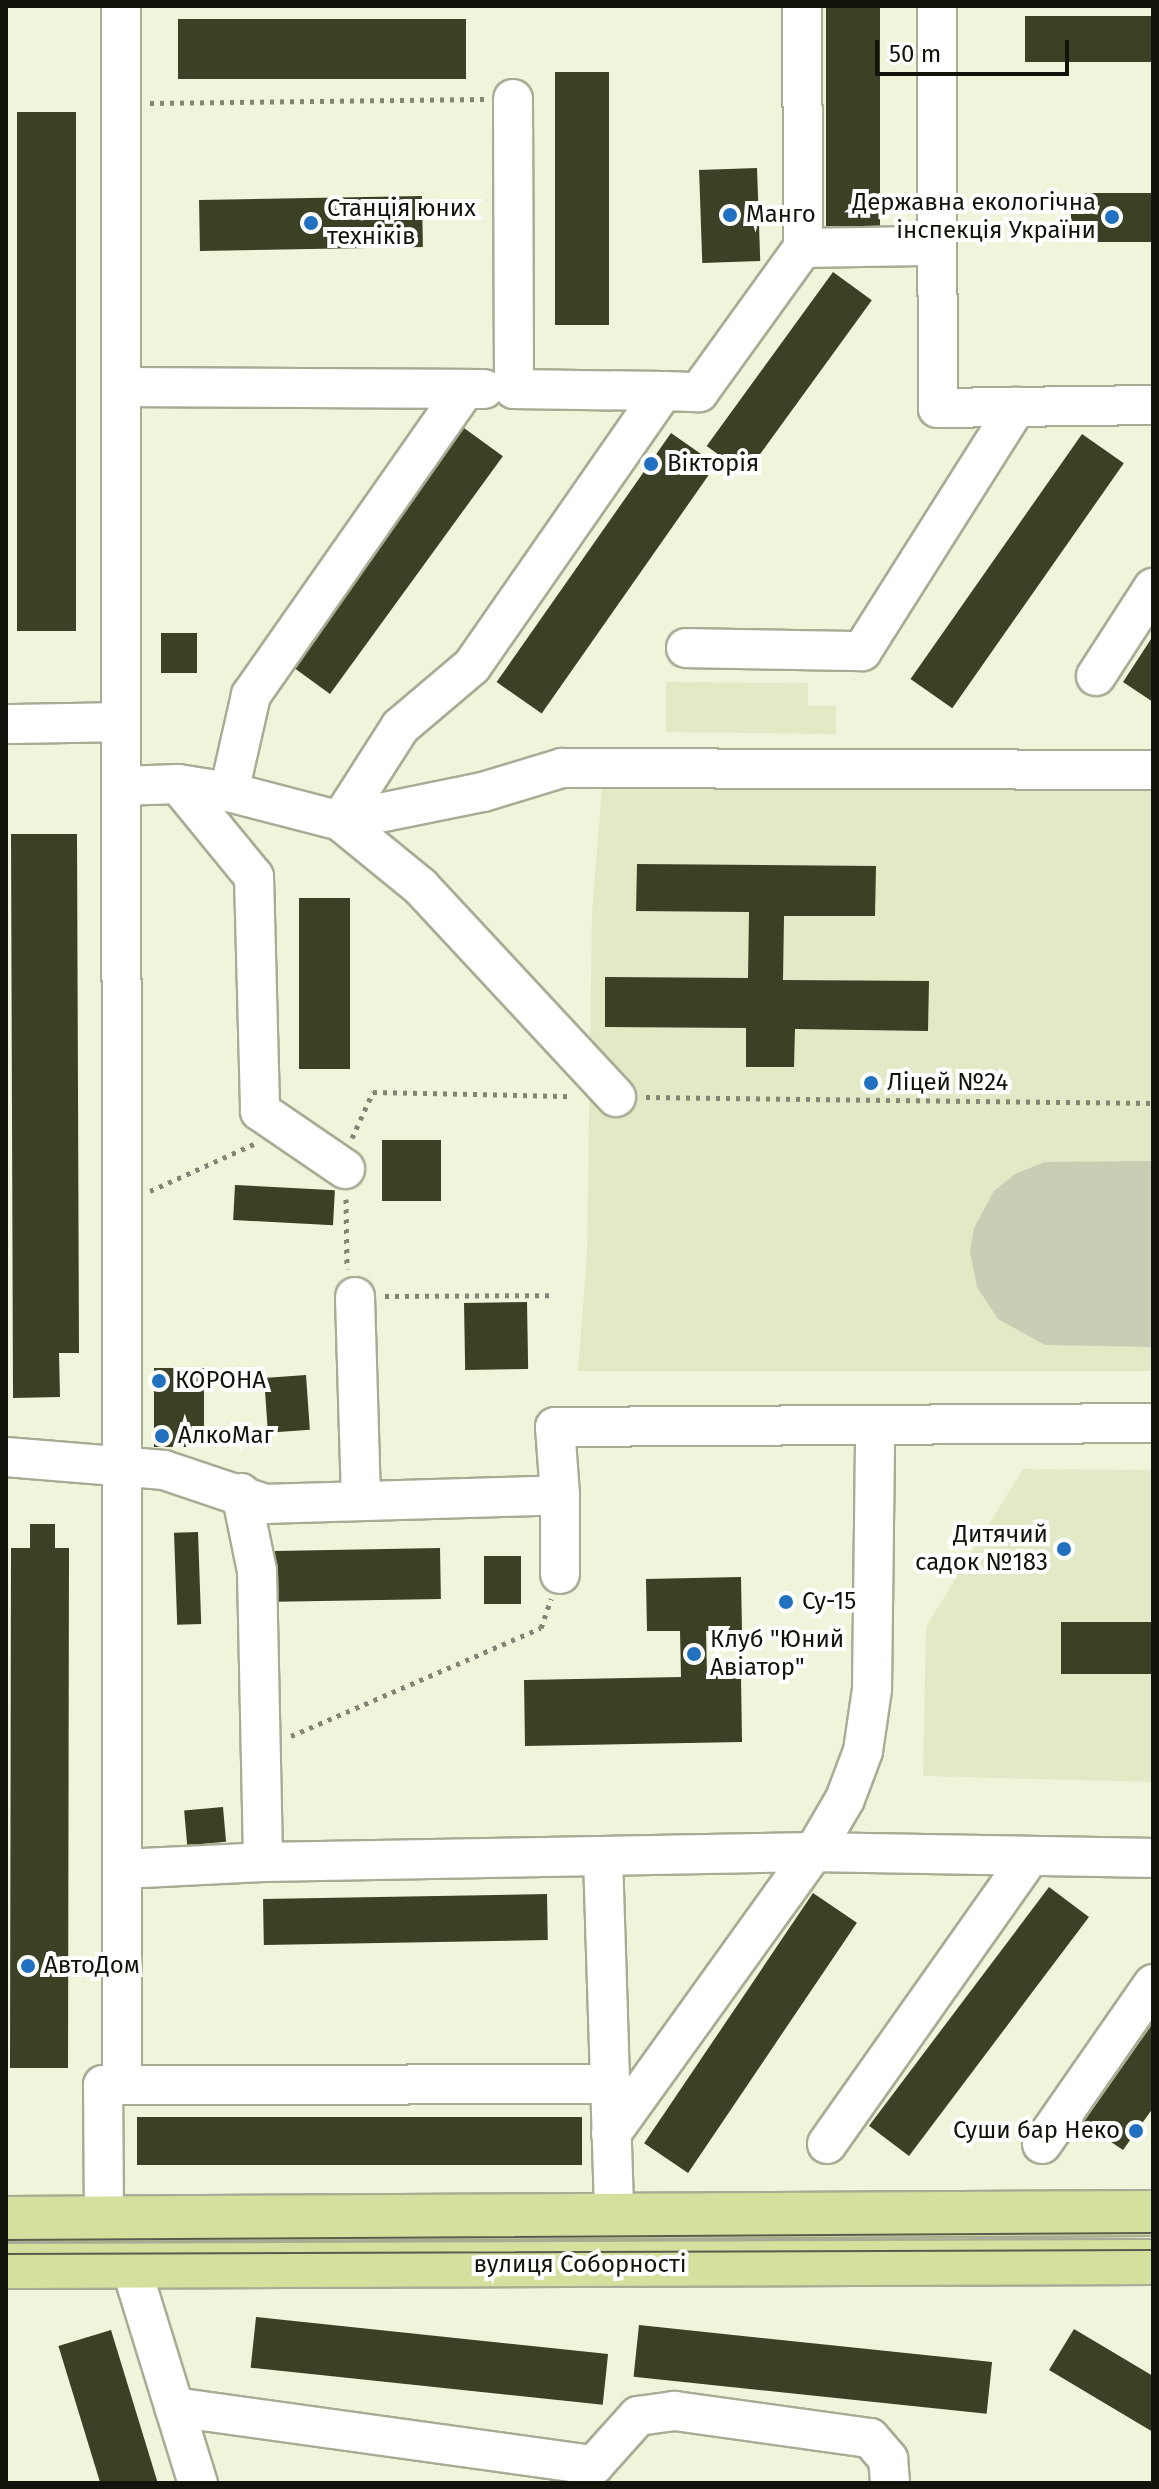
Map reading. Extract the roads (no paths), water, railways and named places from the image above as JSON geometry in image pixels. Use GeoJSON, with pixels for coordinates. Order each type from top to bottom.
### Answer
{"type":"FeatureCollection","features":[{"type":"Feature","properties":{"kind":"main road","name":"вулиця Соборності"},"geometry":{"type":"LineString","coordinates":[[6,2219],[1153,2213]]}},
{"type":"Feature","properties":{"kind":"main road","name":"вулиця Соборності"},"geometry":{"type":"LineString","coordinates":[[6,2266],[1153,2262]]}},
{"type":"Feature","properties":{"kind":"lane"},"geometry":{"type":"LineString","coordinates":[[121,6],[122,2085]]}},
{"type":"Feature","properties":{"kind":"lane"},"geometry":{"type":"LineString","coordinates":[[121,387],[699,392],[803,248],[802,6]]}},
{"type":"Feature","properties":{"kind":"lane"},"geometry":{"type":"LineString","coordinates":[[937,6],[938,408],[1153,405]]}},
{"type":"Feature","properties":{"kind":"lane"},"geometry":{"type":"LineString","coordinates":[[513,99],[514,389]]}},
{"type":"Feature","properties":{"kind":"lane"},"geometry":{"type":"LineString","coordinates":[[803,248],[936,246]]}},
{"type":"Feature","properties":{"kind":"lane"},"geometry":{"type":"LineString","coordinates":[[229,792],[251,695],[465,389]]}},
{"type":"Feature","properties":{"kind":"lane"},"geometry":{"type":"LineString","coordinates":[[340,821],[400,727],[472,666],[663,391]]}},
{"type":"Feature","properties":{"kind":"lane"},"geometry":{"type":"LineString","coordinates":[[686,648],[862,651],[1016,407]]}},
{"type":"Feature","properties":{"kind":"lane"},"geometry":{"type":"LineString","coordinates":[[1096,676],[1153,588]]}},
{"type":"Feature","properties":{"kind":"lane"},"geometry":{"type":"LineString","coordinates":[[6,724],[121,722]]}},
{"type":"Feature","properties":{"kind":"lane"},"geometry":{"type":"LineString","coordinates":[[340,821],[483,792],[562,768],[1153,770]]}},
{"type":"Feature","properties":{"kind":"lane"},"geometry":{"type":"LineString","coordinates":[[121,786],[178,784],[229,792],[340,821],[421,887],[616,1097]]}},
{"type":"Feature","properties":{"kind":"lane"},"geometry":{"type":"LineString","coordinates":[[178,784],[254,877],[260,1111],[289,1131],[346,1161]]}},
{"type":"Feature","properties":{"kind":"lane"},"geometry":{"type":"LineString","coordinates":[[355,1297],[361,1501]]}},
{"type":"Feature","properties":{"kind":"lane"},"geometry":{"type":"LineString","coordinates":[[560,1574],[560,1495],[555,1427],[1153,1423]]}},
{"type":"Feature","properties":{"kind":"lane"},"geometry":{"type":"LineString","coordinates":[[611,2134],[814,1852],[845,1799],[863,1751],[872,1689],[875,1427]]}},
{"type":"Feature","properties":{"kind":"lane"},"geometry":{"type":"LineString","coordinates":[[6,1457],[164,1470],[241,1493],[265,1504],[560,1495]]}},
{"type":"Feature","properties":{"kind":"lane"},"geometry":{"type":"LineString","coordinates":[[241,1493],[257,1571],[263,1862]]}},
{"type":"Feature","properties":{"kind":"lane"},"geometry":{"type":"LineString","coordinates":[[122,1869],[263,1862],[814,1852],[1153,1858]]}},
{"type":"Feature","properties":{"kind":"lane"},"geometry":{"type":"LineString","coordinates":[[827,2144],[1030,1856]]}},
{"type":"Feature","properties":{"kind":"lane"},"geometry":{"type":"LineString","coordinates":[[603,1857],[614,2216]]}},
{"type":"Feature","properties":{"kind":"lane"},"geometry":{"type":"LineString","coordinates":[[1042,2144],[1153,1984]]}},
{"type":"Feature","properties":{"kind":"lane"},"geometry":{"type":"LineString","coordinates":[[104,2218],[103,2085],[610,2084]]}},
{"type":"Feature","properties":{"kind":"lane"},"geometry":{"type":"LineString","coordinates":[[130,2264],[198,2483]]}},
{"type":"Feature","properties":{"kind":"lane"},"geometry":{"type":"LineString","coordinates":[[174,2407],[594,2465],[638,2416],[675,2411],[870,2438],[888,2459],[890,2483]]}},
{"type":"Feature","properties":{"kind":"tram line"},"geometry":{"type":"LineString","coordinates":[[6,2240],[1153,2233]]}},
{"type":"Feature","properties":{"kind":"tram line"},"geometry":{"type":"LineString","coordinates":[[6,2254],[1153,2250]]}},
{"type":"Feature","properties":{"kind":"place","name":"Манго"},"geometry":{"type":"Point","coordinates":[730,215]}},
{"type":"Feature","properties":{"kind":"place","name":"Державна екологічна інспекція України"},"geometry":{"type":"Point","coordinates":[1112,217]}},
{"type":"Feature","properties":{"kind":"place","name":"Станція юних техніків"},"geometry":{"type":"Point","coordinates":[311,223]}},
{"type":"Feature","properties":{"kind":"place","name":"Вікторія"},"geometry":{"type":"Point","coordinates":[651,464]}},
{"type":"Feature","properties":{"kind":"place","name":"Ліцей №24"},"geometry":{"type":"Point","coordinates":[871,1083]}},
{"type":"Feature","properties":{"kind":"place","name":"КОРОНА"},"geometry":{"type":"Point","coordinates":[159,1381]}},
{"type":"Feature","properties":{"kind":"place","name":"АлкоМаг"},"geometry":{"type":"Point","coordinates":[162,1436]}},
{"type":"Feature","properties":{"kind":"place","name":"Дитячий садок №183"},"geometry":{"type":"Point","coordinates":[1064,1549]}},
{"type":"Feature","properties":{"kind":"place","name":"Су-15"},"geometry":{"type":"Point","coordinates":[786,1602]}},
{"type":"Feature","properties":{"kind":"place","name":"Клуб \"Юний Авіатор\""},"geometry":{"type":"Point","coordinates":[694,1654]}},
{"type":"Feature","properties":{"kind":"place","name":"АвтоДом"},"geometry":{"type":"Point","coordinates":[28,1966]}},
{"type":"Feature","properties":{"kind":"place","name":"Суши бар Неко"},"geometry":{"type":"Point","coordinates":[1136,2131]}}]}
